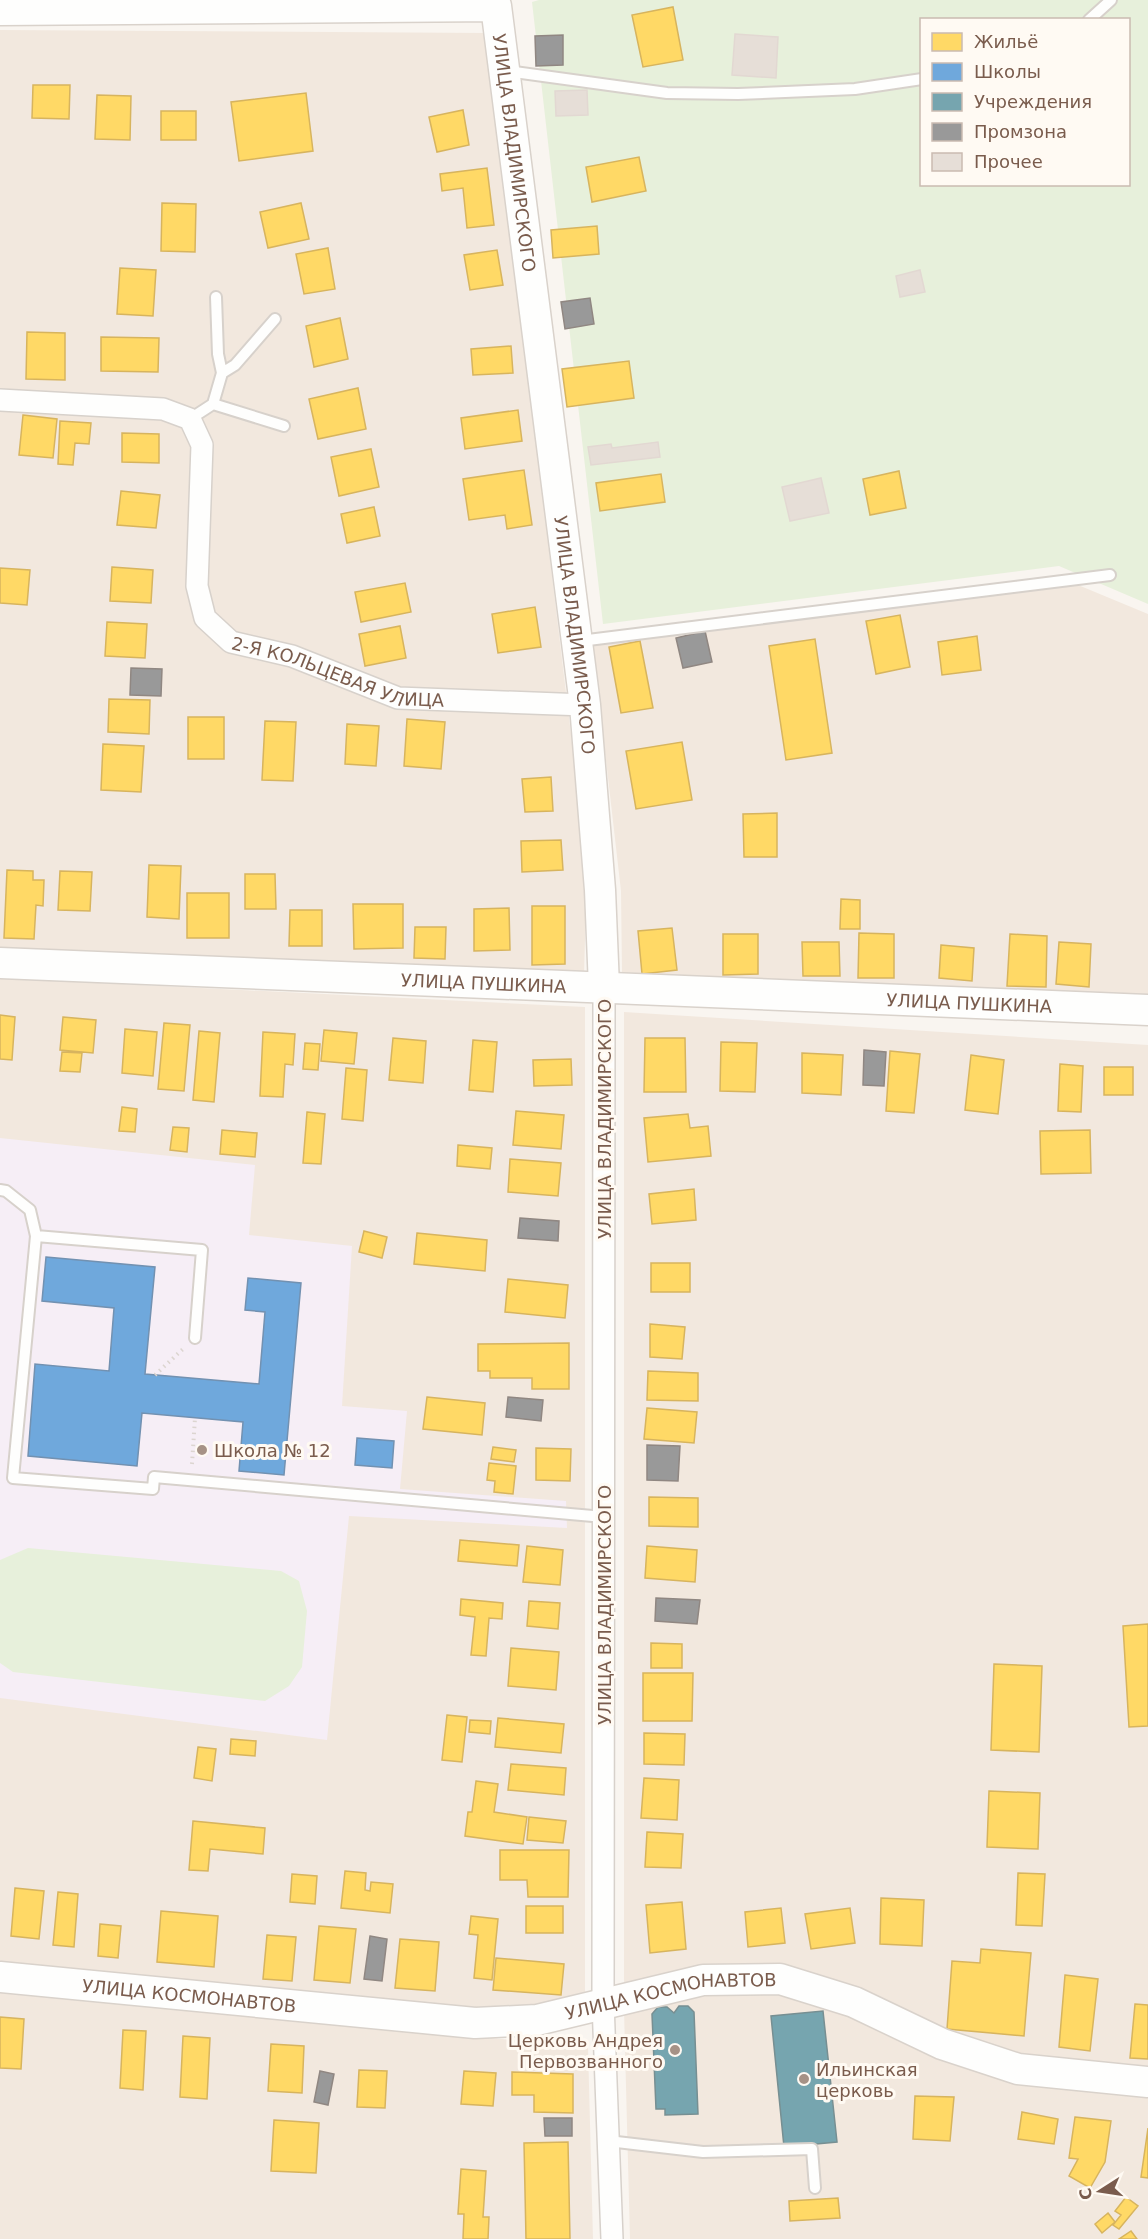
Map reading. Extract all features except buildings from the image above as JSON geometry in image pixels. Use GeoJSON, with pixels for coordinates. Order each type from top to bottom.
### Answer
{"type":"FeatureCollection","features":[{"type":"Feature","properties":{"kind":"street"},"geometry":{"type":"LineString","coordinates":[[20,6],[431,3]]}},
{"type":"Feature","properties":{"kind":"street","name":"УЛИЦА ВЛАДИМИРСКОГО"},"geometry":{"type":"LineString","coordinates":[[431,3],[496,6],[585,705],[600,890],[604,987],[603,2003],[612,2239]]}},
{"type":"Feature","properties":{"kind":"street"},"geometry":{"type":"LineString","coordinates":[[0,400],[163,409],[190,418]]}},
{"type":"Feature","properties":{"kind":"street","name":"2-Я КОЛЬЦЕВАЯ УЛИЦА"},"geometry":{"type":"LineString","coordinates":[[190,418],[202,445],[197,585],[205,618],[231,642],[292,656],[398,698],[585,705]]}},
{"type":"Feature","properties":{"kind":"street","name":"УЛИЦА ПУШКИНА"},"geometry":{"type":"LineString","coordinates":[[0,963],[1148,1010]]}},
{"type":"Feature","properties":{"kind":"street","name":"УЛИЦА КОСМОНАВТОВ"},"geometry":{"type":"LineString","coordinates":[[0,1977],[475,2023],[537,2020],[703,1980],[780,1978],[854,2002],[942,2044],[1018,2069],[1148,2082]]}},
{"type":"Feature","properties":{"kind":"lane"},"geometry":{"type":"LineString","coordinates":[[1091,18],[1111,0]]}},
{"type":"Feature","properties":{"kind":"lane"},"geometry":{"type":"LineString","coordinates":[[504,70],[679,93],[738,94],[855,89],[920,79]]}},
{"type":"Feature","properties":{"kind":"lane"},"geometry":{"type":"LineString","coordinates":[[190,418],[213,404],[222,373],[218,354],[216,297]]}},
{"type":"Feature","properties":{"kind":"lane"},"geometry":{"type":"LineString","coordinates":[[222,373],[235,365],[275,319]]}},
{"type":"Feature","properties":{"kind":"lane"},"geometry":{"type":"LineString","coordinates":[[213,404],[284,426]]}},
{"type":"Feature","properties":{"kind":"lane"},"geometry":{"type":"LineString","coordinates":[[577,642],[1110,575]]}},
{"type":"Feature","properties":{"kind":"lane"},"geometry":{"type":"LineString","coordinates":[[0,1190],[6,1191],[30,1210],[36,1236],[13,1478],[153,1489],[154,1477],[604,1517]]}},
{"type":"Feature","properties":{"kind":"lane"},"geometry":{"type":"LineString","coordinates":[[36,1236],[202,1250],[195,1338]]}},
{"type":"Feature","properties":{"kind":"lane"},"geometry":{"type":"LineString","coordinates":[[608,2141],[703,2152],[812,2149],[815,2188]]}},
{"type":"Feature","properties":{"kind":"path"},"geometry":{"type":"LineString","coordinates":[[155,1375],[195,1338]]}},
{"type":"Feature","properties":{"kind":"path"},"geometry":{"type":"LineString","coordinates":[[191,1480],[195,1418]]}},
{"type":"Feature","properties":{"kind":"shaded area"},"geometry":{"type":"Polygon","coordinates":[[[0,30],[487,33],[587,868],[584,975],[0,950],[0,30]]]}},
{"type":"Feature","properties":{"kind":"shaded area"},"geometry":{"type":"Polygon","coordinates":[[[1066,580],[1148,614],[1148,998],[622,974],[621,891],[592,638],[1066,580]]]}},
{"type":"Feature","properties":{"kind":"shaded area"},"geometry":{"type":"Polygon","coordinates":[[[0,978],[585,1007],[585,1995],[536,2005],[471,2008],[0,1962],[0,978]]]}},
{"type":"Feature","properties":{"kind":"shaded area"},"geometry":{"type":"Polygon","coordinates":[[[624,1012],[1148,1045],[1148,2073],[1021,2060],[928,2031],[845,1985],[624,1988],[624,1012]]]}},
{"type":"Feature","properties":{"kind":"shaded area","name":"Школа № 12"},"geometry":{"type":"Polygon","coordinates":[[[0,1138],[255,1165],[249,1235],[352,1246],[342,1406],[407,1411],[400,1489],[566,1501],[567,1528],[349,1516],[327,1740],[0,1698],[0,1138]]]}},
{"type":"Feature","properties":{"kind":"shaded area"},"geometry":{"type":"Polygon","coordinates":[[[779,1988],[1148,2094],[1148,2239],[630,2239],[624,2010],[703,1991],[779,1988]]]}},
{"type":"Feature","properties":{"kind":"shaded area"},"geometry":{"type":"Polygon","coordinates":[[[0,1992],[588,2047],[593,2239],[0,2239],[0,1992]]]}},
{"type":"Feature","properties":{"kind":"green space"},"geometry":{"type":"Polygon","coordinates":[[[539,0],[1148,0],[1148,604],[1059,566],[603,624],[532,2],[539,0]]]}},
{"type":"Feature","properties":{"kind":"green space"},"geometry":{"type":"Polygon","coordinates":[[[28,1548],[281,1571],[299,1581],[307,1611],[302,1667],[289,1686],[265,1701],[13,1672],[0,1663],[0,1560],[28,1548]]]}},
{"type":"Feature","properties":{"kind":"place","name":"Школа № 12"},"geometry":{"type":"Point","coordinates":[202,1450]}},
{"type":"Feature","properties":{"kind":"place","name":"Церковь Андрея Первозванного"},"geometry":{"type":"Point","coordinates":[675,2050]}},
{"type":"Feature","properties":{"kind":"place","name":"Ильинская церковь"},"geometry":{"type":"Point","coordinates":[804,2079]}}]}
